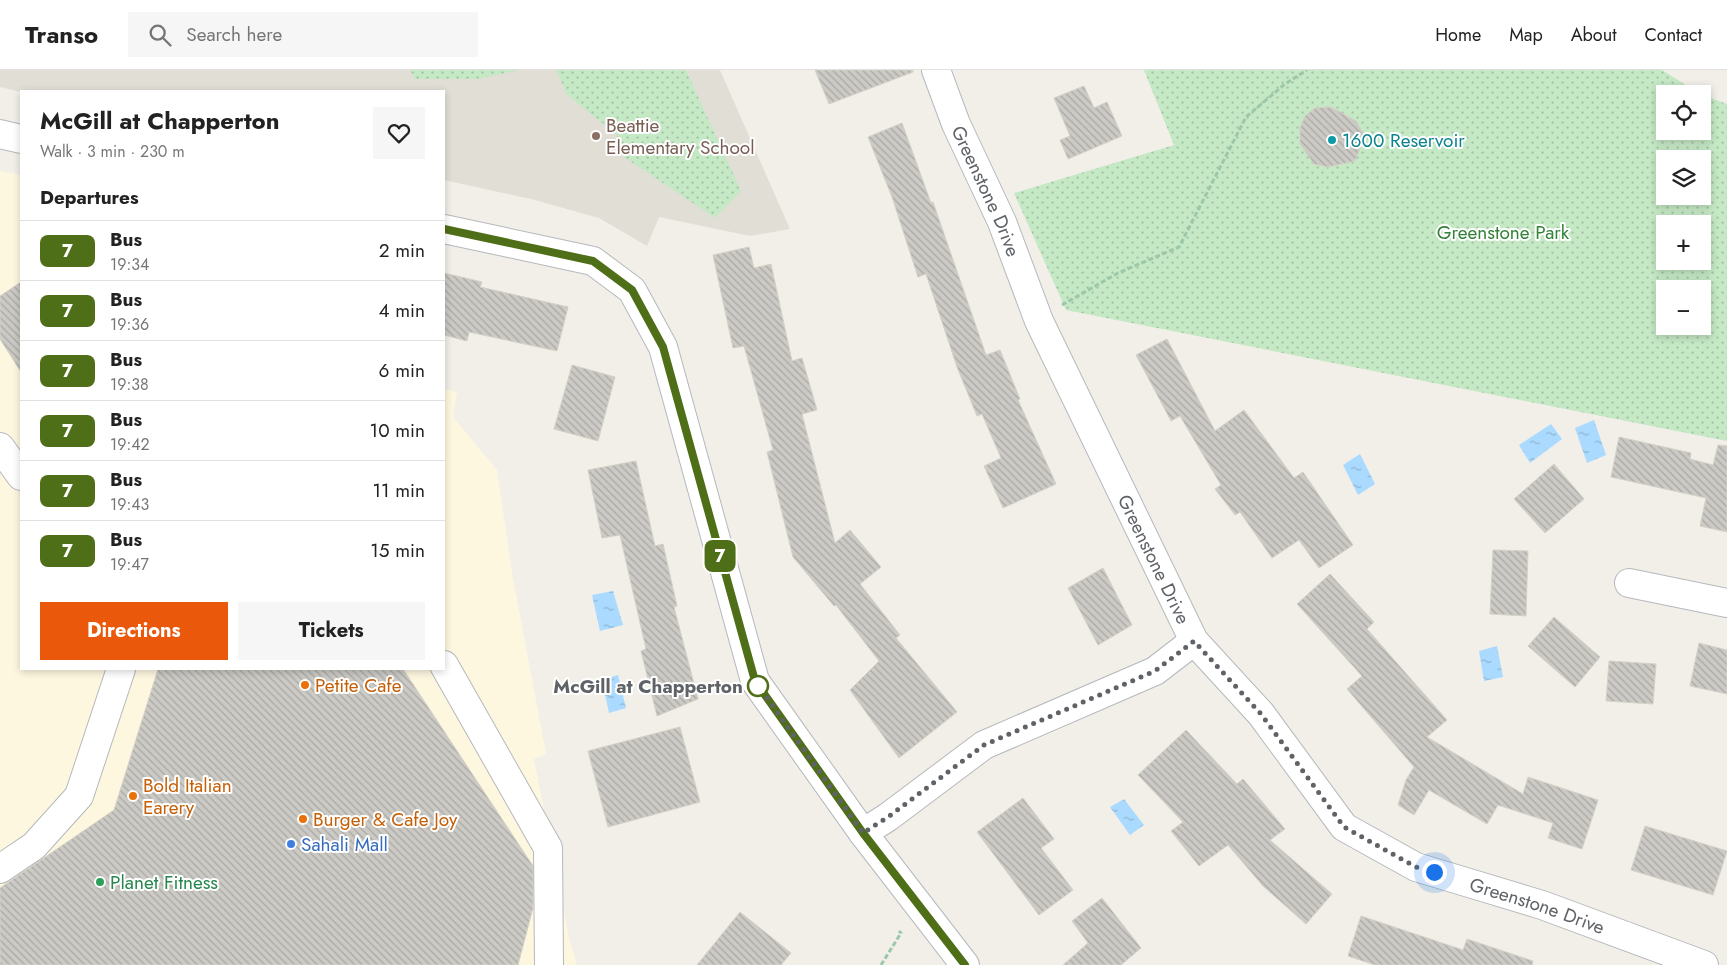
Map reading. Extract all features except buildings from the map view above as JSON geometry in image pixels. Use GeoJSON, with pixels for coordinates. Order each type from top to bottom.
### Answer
{"type":"FeatureCollection","features":[{"type":"Feature","properties":{"kind":"street","name":"Greenstone Drive"},"geometry":{"type":"LineString","coordinates":[[936,70],[956,124],[1002,222],[1039,321],[1194,641],[1261,714],[1344,827],[1416,867],[1542,905],[1704,965]]}},
{"type":"Feature","properties":{"kind":"street"},"geometry":{"type":"LineString","coordinates":[[0,134],[20,139]]}},
{"type":"Feature","properties":{"kind":"street"},"geometry":{"type":"LineString","coordinates":[[445,230],[593,261],[632,290],[663,347],[755,681],[863,833],[965,965]]}},
{"type":"Feature","properties":{"kind":"street"},"geometry":{"type":"LineString","coordinates":[[0,447],[20,475]]}},
{"type":"Feature","properties":{"kind":"street"},"geometry":{"type":"LineString","coordinates":[[1629,583],[1727,603]]}},
{"type":"Feature","properties":{"kind":"street"},"geometry":{"type":"LineString","coordinates":[[863,833],[888,817],[984,745],[1155,671],[1194,641]]}},
{"type":"Feature","properties":{"kind":"street"},"geometry":{"type":"LineString","coordinates":[[445,667],[548,848],[549,965]]}},
{"type":"Feature","properties":{"kind":"street"},"geometry":{"type":"LineString","coordinates":[[0,869],[34,846],[79,796],[120,670]]}},
{"type":"Feature","properties":{"kind":"path"},"geometry":{"type":"LineString","coordinates":[[1039,321],[1056,308],[1118,273],[1179,247],[1246,117],[1285,84],[1306,70]]}},
{"type":"Feature","properties":{"kind":"path"},"geometry":{"type":"LineString","coordinates":[[881,965],[901,933],[899,931]]}},
{"type":"Feature","properties":{"kind":"shaded area","name":"Beattie Elementary School"},"geometry":{"type":"Polygon","coordinates":[[[0,70],[720,70],[790,229],[750,236],[659,217],[647,246],[599,218],[531,199],[445,180],[445,90],[20,90],[20,92],[0,87],[0,70]]]}},
{"type":"Feature","properties":{"kind":"shaded area","name":"Sahali Mall"},"geometry":{"type":"Polygon","coordinates":[[[0,171],[20,175],[20,670],[445,670],[445,389],[457,392],[453,417],[497,470],[512,573],[546,754],[534,759],[569,938],[577,965],[0,965],[0,171]]]}},
{"type":"Feature","properties":{"kind":"green space"},"geometry":{"type":"Polygon","coordinates":[[[410,70],[519,70],[478,79],[415,79],[410,70]]]}},
{"type":"Feature","properties":{"kind":"green space"},"geometry":{"type":"Polygon","coordinates":[[[556,70],[686,70],[741,191],[715,218],[618,153],[616,134],[567,95],[556,70]]]}},
{"type":"Feature","properties":{"kind":"green space","name":"Greenstone Park"},"geometry":{"type":"Polygon","coordinates":[[[1144,70],[1662,70],[1686,85],[1656,85],[1656,140],[1711,140],[1711,98],[1727,104],[1727,441],[1066,310],[1014,193],[1174,145],[1144,70]]]}},
{"type":"Feature","properties":{"kind":"water"},"geometry":{"type":"Polygon","coordinates":[[[1594,420],[1606,455],[1587,463],[1575,428],[1594,420]]]}},
{"type":"Feature","properties":{"kind":"water"},"geometry":{"type":"Polygon","coordinates":[[[1551,424],[1562,439],[1530,463],[1519,445],[1551,424]]]}},
{"type":"Feature","properties":{"kind":"water"},"geometry":{"type":"Polygon","coordinates":[[[1360,454],[1375,484],[1358,495],[1343,465],[1360,454]]]}},
{"type":"Feature","properties":{"kind":"water"},"geometry":{"type":"Polygon","coordinates":[[[613,591],[623,625],[600,631],[592,595],[613,591]]]}},
{"type":"Feature","properties":{"kind":"water"},"geometry":{"type":"Polygon","coordinates":[[[1497,646],[1503,677],[1484,681],[1479,651],[1497,646]]]}},
{"type":"Feature","properties":{"kind":"water"},"geometry":{"type":"Polygon","coordinates":[[[618,675],[626,708],[609,713],[602,680],[618,675]]]}},
{"type":"Feature","properties":{"kind":"water"},"geometry":{"type":"Polygon","coordinates":[[[1124,799],[1144,825],[1130,835],[1110,807],[1124,799]]]}},
{"type":"Feature","properties":{"kind":"bus line","name":"7"},"geometry":{"type":"LineString","coordinates":[[445,229],[593,261],[632,290],[663,347],[755,681],[863,833],[965,965]]}},
{"type":"Feature","properties":{"kind":"place","name":"Beattie Elementary School"},"geometry":{"type":"Point","coordinates":[596,136]}},
{"type":"Feature","properties":{"kind":"place","name":"1600 Reservoir"},"geometry":{"type":"Point","coordinates":[1332,140]}},
{"type":"Feature","properties":{"kind":"place","name":"Petite Cafe"},"geometry":{"type":"Point","coordinates":[305,685]}},
{"type":"Feature","properties":{"kind":"place","name":"McGill at Chapperton"},"geometry":{"type":"Point","coordinates":[758,686]}},
{"type":"Feature","properties":{"kind":"place","name":"Bold Italian Earery"},"geometry":{"type":"Point","coordinates":[133,796]}},
{"type":"Feature","properties":{"kind":"place","name":"Burger & Cafe Joy"},"geometry":{"type":"Point","coordinates":[303,819]}},
{"type":"Feature","properties":{"kind":"place","name":"Sahali Mall"},"geometry":{"type":"Point","coordinates":[291,844]}},
{"type":"Feature","properties":{"kind":"place","name":"Planet Fitness"},"geometry":{"type":"Point","coordinates":[100,882]}},
{"type":"Feature","properties":{"kind":"route"},"geometry":{"type":"LineString","coordinates":[[758,686],[755,681],[863,833],[888,817],[984,745],[1042,718],[1155,671],[1194,641],[1261,714],[1344,827],[1416,867],[1434,872]]}}]}
